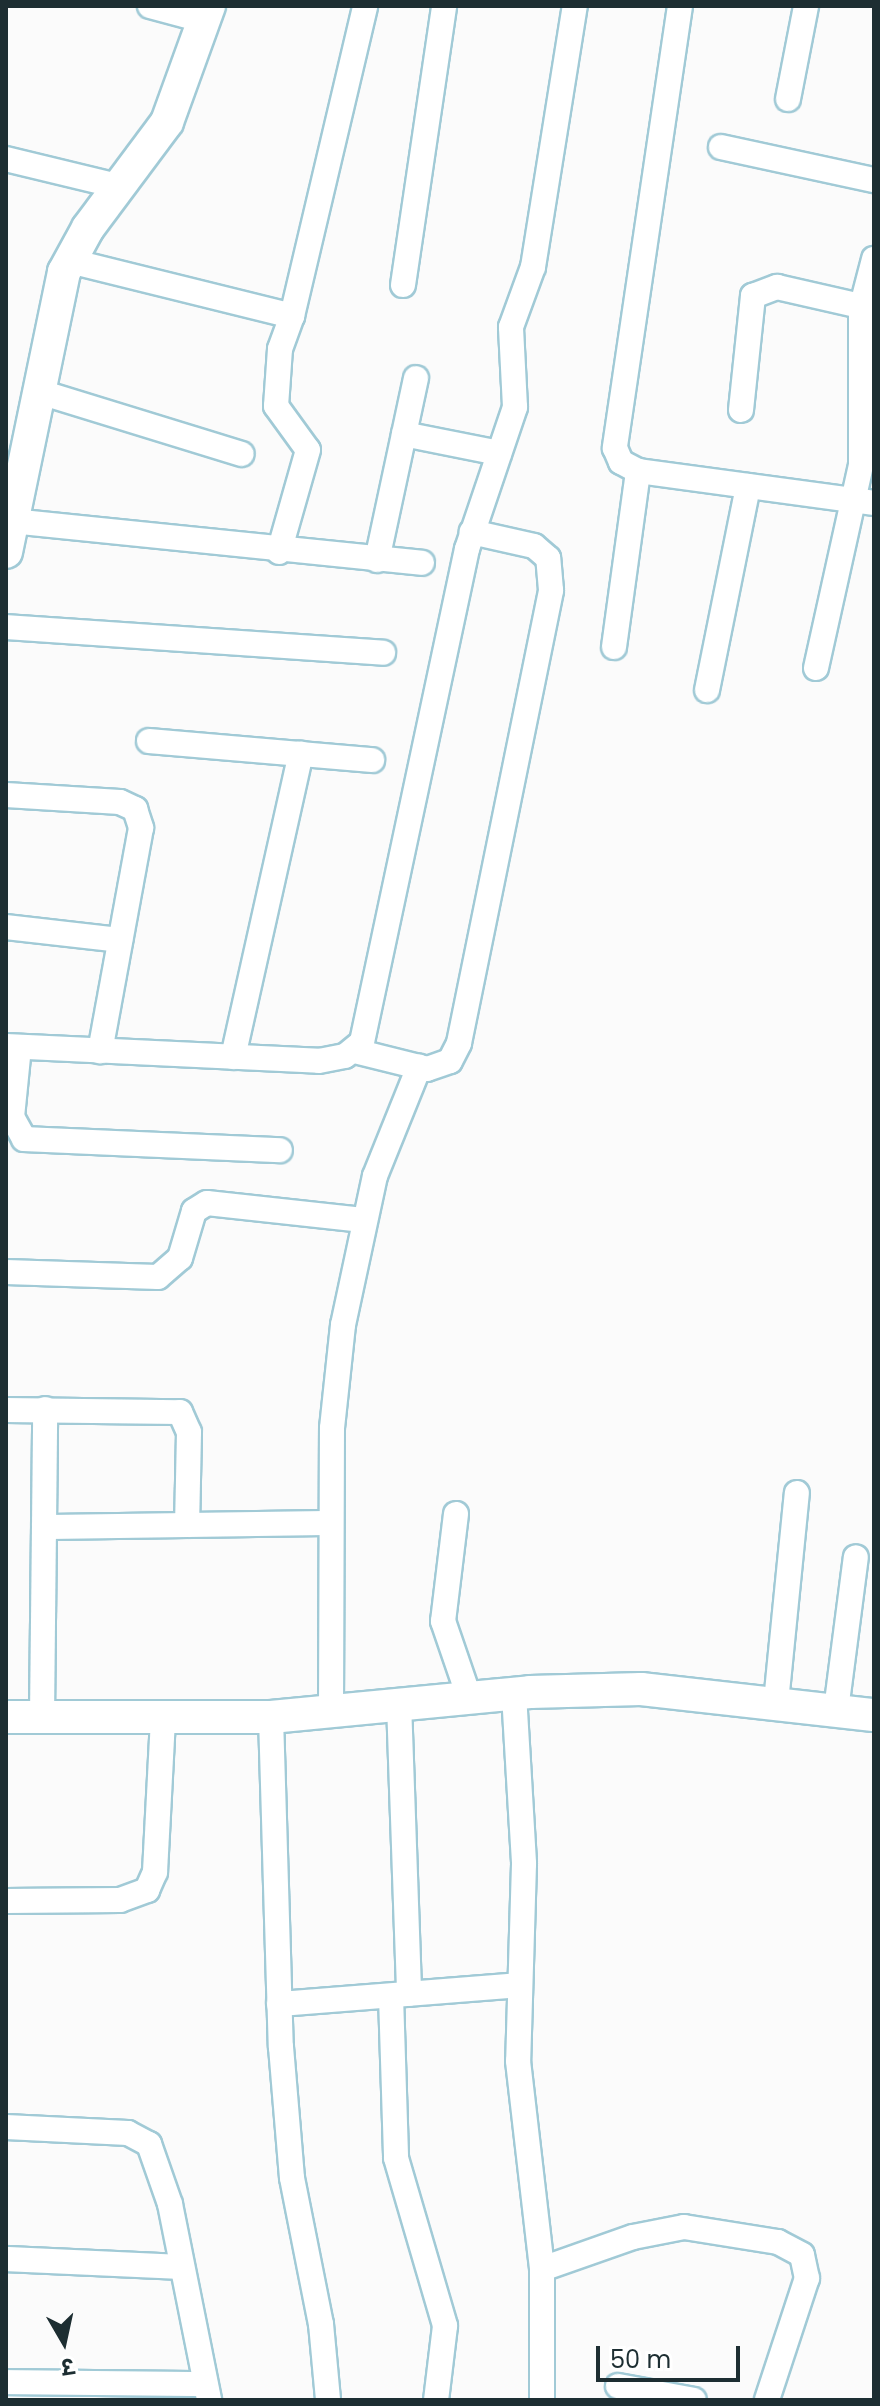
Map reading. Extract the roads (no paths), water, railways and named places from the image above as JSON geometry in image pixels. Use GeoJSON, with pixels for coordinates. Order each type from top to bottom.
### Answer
{"type":"FeatureCollection","features":[{"type":"Feature","properties":{"kind":"street"},"geometry":{"type":"LineString","coordinates":[[150,6],[208,13],[167,122],[118,186],[70,261],[54,301],[8,537],[422,563]]}},
{"type":"Feature","properties":{"kind":"street"},"geometry":{"type":"LineString","coordinates":[[279,552],[308,450],[276,406],[280,349],[292,316],[365,6]]}},
{"type":"Feature","properties":{"kind":"street"},"geometry":{"type":"LineString","coordinates":[[403,285],[444,6]]}},
{"type":"Feature","properties":{"kind":"street"},"geometry":{"type":"LineString","coordinates":[[355,1051],[396,890],[472,532],[515,407],[514,306],[533,267],[575,6]]}},
{"type":"Feature","properties":{"kind":"street"},"geometry":{"type":"LineString","coordinates":[[680,6],[614,434],[621,462],[638,471],[863,501]]}},
{"type":"Feature","properties":{"kind":"street"},"geometry":{"type":"LineString","coordinates":[[788,99],[806,6]]}},
{"type":"Feature","properties":{"kind":"street"},"geometry":{"type":"LineString","coordinates":[[721,147],[874,180]]}},
{"type":"Feature","properties":{"kind":"street"},"geometry":{"type":"LineString","coordinates":[[6,159],[118,186]]}},
{"type":"Feature","properties":{"kind":"street"},"geometry":{"type":"LineString","coordinates":[[816,668],[863,501],[868,309],[874,259]]}},
{"type":"Feature","properties":{"kind":"street"},"geometry":{"type":"LineString","coordinates":[[70,261],[292,316]]}},
{"type":"Feature","properties":{"kind":"street"},"geometry":{"type":"LineString","coordinates":[[741,410],[753,296],[777,287],[868,309]]}},
{"type":"Feature","properties":{"kind":"street"},"geometry":{"type":"LineString","coordinates":[[377,560],[416,378]]}},
{"type":"Feature","properties":{"kind":"street"},"geometry":{"type":"LineString","coordinates":[[37,391],[242,454]]}},
{"type":"Feature","properties":{"kind":"street"},"geometry":{"type":"LineString","coordinates":[[404,434],[499,453]]}},
{"type":"Feature","properties":{"kind":"street"},"geometry":{"type":"LineString","coordinates":[[614,647],[638,471]]}},
{"type":"Feature","properties":{"kind":"street"},"geometry":{"type":"LineString","coordinates":[[707,690],[748,486]]}},
{"type":"Feature","properties":{"kind":"street"},"geometry":{"type":"LineString","coordinates":[[280,1150],[24,1139],[12,1117],[13,1046],[319,1061],[355,1051],[419,1067],[439,1068],[459,1043],[551,590],[548,558],[534,546],[472,532]]}},
{"type":"Feature","properties":{"kind":"street"},"geometry":{"type":"LineString","coordinates":[[6,627],[383,653]]}},
{"type":"Feature","properties":{"kind":"street"},"geometry":{"type":"LineString","coordinates":[[149,741],[372,760]]}},
{"type":"Feature","properties":{"kind":"street"},"geometry":{"type":"LineString","coordinates":[[233,1057],[301,754]]}},
{"type":"Feature","properties":{"kind":"street"},"geometry":{"type":"LineString","coordinates":[[6,795],[120,802],[135,809],[141,828],[100,1051]]}},
{"type":"Feature","properties":{"kind":"street"},"geometry":{"type":"LineString","coordinates":[[6,927],[120,940]]}},
{"type":"Feature","properties":{"kind":"street"},"geometry":{"type":"LineString","coordinates":[[331,1711],[332,1428],[363,1220],[419,1067]]}},
{"type":"Feature","properties":{"kind":"street"},"geometry":{"type":"LineString","coordinates":[[6,1272],[158,1277],[180,1258],[194,1211],[207,1203],[363,1220]]}},
{"type":"Feature","properties":{"kind":"street"},"geometry":{"type":"LineString","coordinates":[[42,1717],[45,1409]]}},
{"type":"Feature","properties":{"kind":"street"},"geometry":{"type":"LineString","coordinates":[[6,1410],[180,1412],[189,1432],[187,1525]]}},
{"type":"Feature","properties":{"kind":"street"},"geometry":{"type":"LineString","coordinates":[[776,1702],[797,1493]]}},
{"type":"Feature","properties":{"kind":"street"},"geometry":{"type":"LineString","coordinates":[[456,1514],[443,1621],[469,1697]]}},
{"type":"Feature","properties":{"kind":"street"},"geometry":{"type":"LineString","coordinates":[[44,1527],[331,1523]]}},
{"type":"Feature","properties":{"kind":"street"},"geometry":{"type":"LineString","coordinates":[[836,1710],[856,1557]]}},
{"type":"Feature","properties":{"kind":"street"},"geometry":{"type":"LineString","coordinates":[[6,1717],[271,1717],[469,1697],[641,1689],[874,1715]]}},
{"type":"Feature","properties":{"kind":"street"},"geometry":{"type":"LineString","coordinates":[[514,1694],[524,1864],[518,1985],[523,2126],[542,2269],[542,2400]]}},
{"type":"Feature","properties":{"kind":"street"},"geometry":{"type":"LineString","coordinates":[[399,1703],[400,1995],[396,2158],[445,2326],[436,2400]]}},
{"type":"Feature","properties":{"kind":"street"},"geometry":{"type":"LineString","coordinates":[[271,1717],[279,2004],[292,2178],[323,2337],[328,2400]]}},
{"type":"Feature","properties":{"kind":"street"},"geometry":{"type":"LineString","coordinates":[[6,1901],[120,1900],[147,1890],[155,1872],[163,1718]]}},
{"type":"Feature","properties":{"kind":"street"},"geometry":{"type":"LineString","coordinates":[[279,2004],[518,1985]]}},
{"type":"Feature","properties":{"kind":"street"},"geometry":{"type":"LineString","coordinates":[[6,2127],[128,2133],[149,2144],[170,2204],[207,2392],[6,2382]]}},
{"type":"Feature","properties":{"kind":"street"},"geometry":{"type":"LineString","coordinates":[[542,2269],[633,2237],[684,2227],[778,2242],[802,2255],[807,2278],[767,2400]]}},
{"type":"Feature","properties":{"kind":"street"},"geometry":{"type":"LineString","coordinates":[[6,2259],[181,2267]]}},
{"type":"Feature","properties":{"kind":"street"},"geometry":{"type":"LineString","coordinates":[[618,2386],[694,2400]]}}]}
